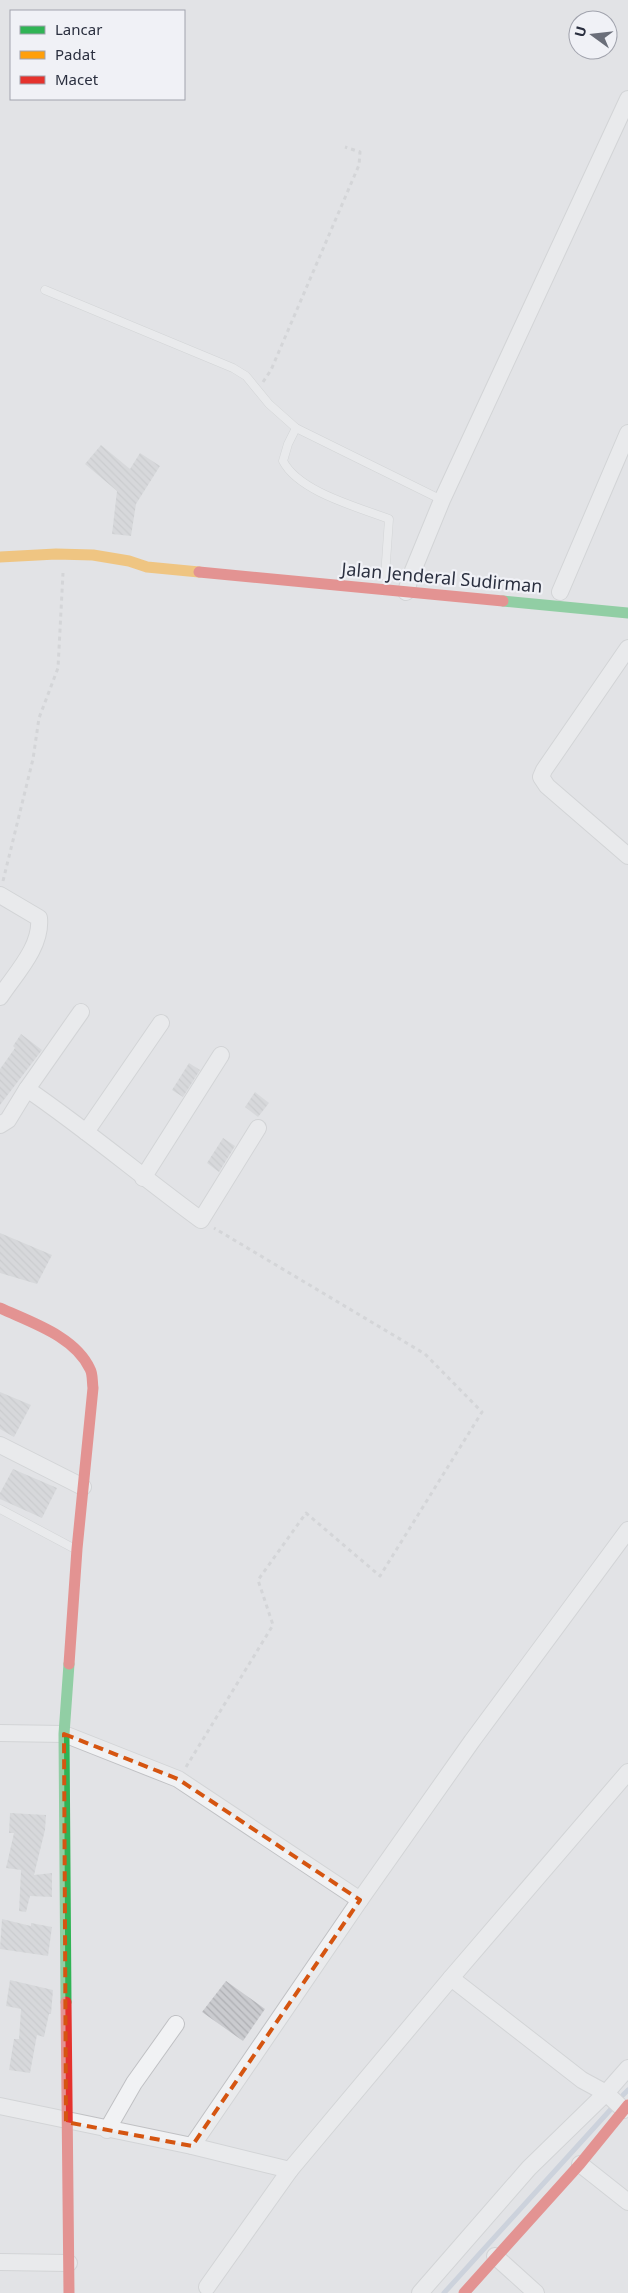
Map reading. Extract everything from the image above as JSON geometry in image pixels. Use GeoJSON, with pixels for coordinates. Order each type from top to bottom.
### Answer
{"type":"FeatureCollection","features":[{"type":"Feature","properties":{"kind":"street"},"geometry":{"type":"LineString","coordinates":[[399,579],[442,500],[628,99]]}},
{"type":"Feature","properties":{"kind":"street"},"geometry":{"type":"LineString","coordinates":[[560,592],[628,433]]}},
{"type":"Feature","properties":{"kind":"street"},"geometry":{"type":"LineString","coordinates":[[0,557],[64,553],[125,558],[146,555]]}},
{"type":"Feature","properties":{"kind":"street","name":"Jalan Jenderal Sudirman"},"geometry":{"type":"LineString","coordinates":[[125,558],[147,567],[253,578],[399,579],[628,613]]}},
{"type":"Feature","properties":{"kind":"street"},"geometry":{"type":"LineString","coordinates":[[628,648],[541,777],[547,786],[628,856]]}},
{"type":"Feature","properties":{"kind":"street"},"geometry":{"type":"LineString","coordinates":[[0,997],[32,950],[40,932],[39,918],[1,890]]}},
{"type":"Feature","properties":{"kind":"street"},"geometry":{"type":"LineString","coordinates":[[0,1125],[8,1120],[26,1090],[81,1012]]}},
{"type":"Feature","properties":{"kind":"street"},"geometry":{"type":"LineString","coordinates":[[86,1132],[161,1023]]}},
{"type":"Feature","properties":{"kind":"street"},"geometry":{"type":"LineString","coordinates":[[143,1178],[221,1055]]}},
{"type":"Feature","properties":{"kind":"street"},"geometry":{"type":"LineString","coordinates":[[26,1090],[86,1132],[143,1178],[201,1220],[258,1128]]}},
{"type":"Feature","properties":{"kind":"street"},"geometry":{"type":"LineString","coordinates":[[0,1308],[57,1336],[82,1354],[92,1371],[93,1388],[77,1549],[64,1734],[69,2293]]}},
{"type":"Feature","properties":{"kind":"street"},"geometry":{"type":"LineString","coordinates":[[0,1445],[83,1487]]}},
{"type":"Feature","properties":{"kind":"street"},"geometry":{"type":"LineString","coordinates":[[192,2146],[360,1900],[472,1741],[628,1530]]}},
{"type":"Feature","properties":{"kind":"street"},"geometry":{"type":"LineString","coordinates":[[0,1733],[64,1734],[178,1779],[360,1900]]}},
{"type":"Feature","properties":{"kind":"street"},"geometry":{"type":"LineString","coordinates":[[207,2287],[290,2170],[451,1978],[628,1772]]}},
{"type":"Feature","properties":{"kind":"street"},"geometry":{"type":"LineString","coordinates":[[451,1978],[582,2080],[608,2094],[625,2108],[580,2164],[495,2256],[464,2293]]}},
{"type":"Feature","properties":{"kind":"street"},"geometry":{"type":"LineString","coordinates":[[107,2130],[134,2083],[176,2024]]}},
{"type":"Feature","properties":{"kind":"street"},"geometry":{"type":"LineString","coordinates":[[420,2293],[530,2168],[608,2094],[628,2068]]}},
{"type":"Feature","properties":{"kind":"street"},"geometry":{"type":"LineString","coordinates":[[0,2106],[66,2122],[192,2146],[290,2170]]}},
{"type":"Feature","properties":{"kind":"street"},"geometry":{"type":"LineString","coordinates":[[580,2164],[628,2202]]}},
{"type":"Feature","properties":{"kind":"street"},"geometry":{"type":"LineString","coordinates":[[495,2256],[536,2293]]}},
{"type":"Feature","properties":{"kind":"street"},"geometry":{"type":"LineString","coordinates":[[0,2262],[69,2262]]}},
{"type":"Feature","properties":{"kind":"lane"},"geometry":{"type":"LineString","coordinates":[[46,290],[233,368],[246,376],[269,404],[296,428],[442,500]]}},
{"type":"Feature","properties":{"kind":"lane"},"geometry":{"type":"LineString","coordinates":[[296,428],[288,444],[283,461],[288,470],[314,489],[389,519],[399,579]]}},
{"type":"Feature","properties":{"kind":"lane"},"geometry":{"type":"LineString","coordinates":[[0,1509],[77,1549]]}},
{"type":"Feature","properties":{"kind":"path"},"geometry":{"type":"LineString","coordinates":[[257,388],[271,370],[359,165],[360,152],[345,147]]}},
{"type":"Feature","properties":{"kind":"path"},"geometry":{"type":"LineString","coordinates":[[1,890],[33,760],[39,718],[58,668],[64,553]]}},
{"type":"Feature","properties":{"kind":"path"},"geometry":{"type":"LineString","coordinates":[[178,1779],[274,1625],[258,1580],[306,1513],[380,1576],[482,1412],[425,1354],[201,1220]]}},
{"type":"Feature","properties":{"kind":"highlighted area"},"geometry":{"type":"Polygon","coordinates":[[[64,1734],[178,1779],[360,1900],[192,2146],[66,2122],[64,1734]]]}},
{"type":"Feature","properties":{"kind":"building"},"geometry":{"type":"Polygon","coordinates":[[[101,445],[130,469],[140,453],[160,466],[136,504],[131,536],[112,534],[117,491],[85,464],[101,445]]]}},
{"type":"Feature","properties":{"kind":"building"},"geometry":{"type":"Polygon","coordinates":[[[21,1034],[42,1050],[0,1105],[0,1069],[15,1048],[13,1046],[21,1034]]]}},
{"type":"Feature","properties":{"kind":"building"},"geometry":{"type":"Polygon","coordinates":[[[189,1063],[200,1070],[183,1097],[172,1090],[189,1063]]]}},
{"type":"Feature","properties":{"kind":"building"},"geometry":{"type":"Polygon","coordinates":[[[255,1092],[269,1103],[258,1117],[245,1107],[255,1092]]]}},
{"type":"Feature","properties":{"kind":"building"},"geometry":{"type":"Polygon","coordinates":[[[223,1138],[235,1146],[219,1172],[207,1163],[223,1138]]]}},
{"type":"Feature","properties":{"kind":"building"},"geometry":{"type":"Polygon","coordinates":[[[0,1233],[52,1255],[37,1284],[0,1273],[0,1233]]]}},
{"type":"Feature","properties":{"kind":"building"},"geometry":{"type":"Polygon","coordinates":[[[0,1392],[31,1405],[14,1437],[0,1429],[0,1392]]]}},
{"type":"Feature","properties":{"kind":"building"},"geometry":{"type":"Polygon","coordinates":[[[13,1469],[57,1488],[42,1518],[0,1499],[0,1493],[13,1469]]]}},
{"type":"Feature","properties":{"kind":"building"},"geometry":{"type":"Polygon","coordinates":[[[10,1813],[46,1815],[45,1830],[34,1875],[52,1873],[52,1897],[30,1896],[26,1912],[19,1911],[21,1870],[6,1868],[14,1833],[9,1833],[10,1813]]]}},
{"type":"Feature","properties":{"kind":"building"},"geometry":{"type":"Polygon","coordinates":[[[2,1919],[31,1926],[31,1923],[52,1927],[48,1956],[0,1949],[2,1919]]]}},
{"type":"Feature","properties":{"kind":"building"},"geometry":{"type":"Polygon","coordinates":[[[10,1980],[53,1990],[51,2014],[49,2014],[44,2037],[37,2035],[30,2073],[9,2070],[14,2039],[19,2039],[21,2009],[6,2006],[10,1980]]]}},
{"type":"Feature","properties":{"kind":"building"},"geometry":{"type":"Polygon","coordinates":[[[226,1981],[265,2009],[243,2041],[202,2012],[226,1981]]]}},
{"type":"Feature","properties":{"kind":"waterway"},"geometry":{"type":"LineString","coordinates":[[623,2095],[628,2090]]}},
{"type":"Feature","properties":{"kind":"waterway"},"geometry":{"type":"LineString","coordinates":[[444,2293],[612,2108]]}},
{"type":"Feature","properties":{"kind":"traffic: fast"},"geometry":{"type":"LineString","coordinates":[[503,601],[628,613]]}},
{"type":"Feature","properties":{"kind":"traffic: fast"},"geometry":{"type":"LineString","coordinates":[[66,2002],[64,1734],[69,1664]]}},
{"type":"Feature","properties":{"kind":"traffic: slow"},"geometry":{"type":"LineString","coordinates":[[0,557],[56,554],[93,555],[129,561],[147,567],[199,572]]}},
{"type":"Feature","properties":{"kind":"traffic: jam"},"geometry":{"type":"LineString","coordinates":[[199,572],[503,601]]}},
{"type":"Feature","properties":{"kind":"traffic: jam"},"geometry":{"type":"LineString","coordinates":[[0,1308],[51,1331],[63,1339],[83,1357],[92,1373],[93,1388],[77,1549],[69,1664]]}},
{"type":"Feature","properties":{"kind":"traffic: jam"},"geometry":{"type":"LineString","coordinates":[[66,2002],[69,2293]]}},
{"type":"Feature","properties":{"kind":"traffic: jam"},"geometry":{"type":"LineString","coordinates":[[464,2293],[580,2164],[628,2105]]}}]}
